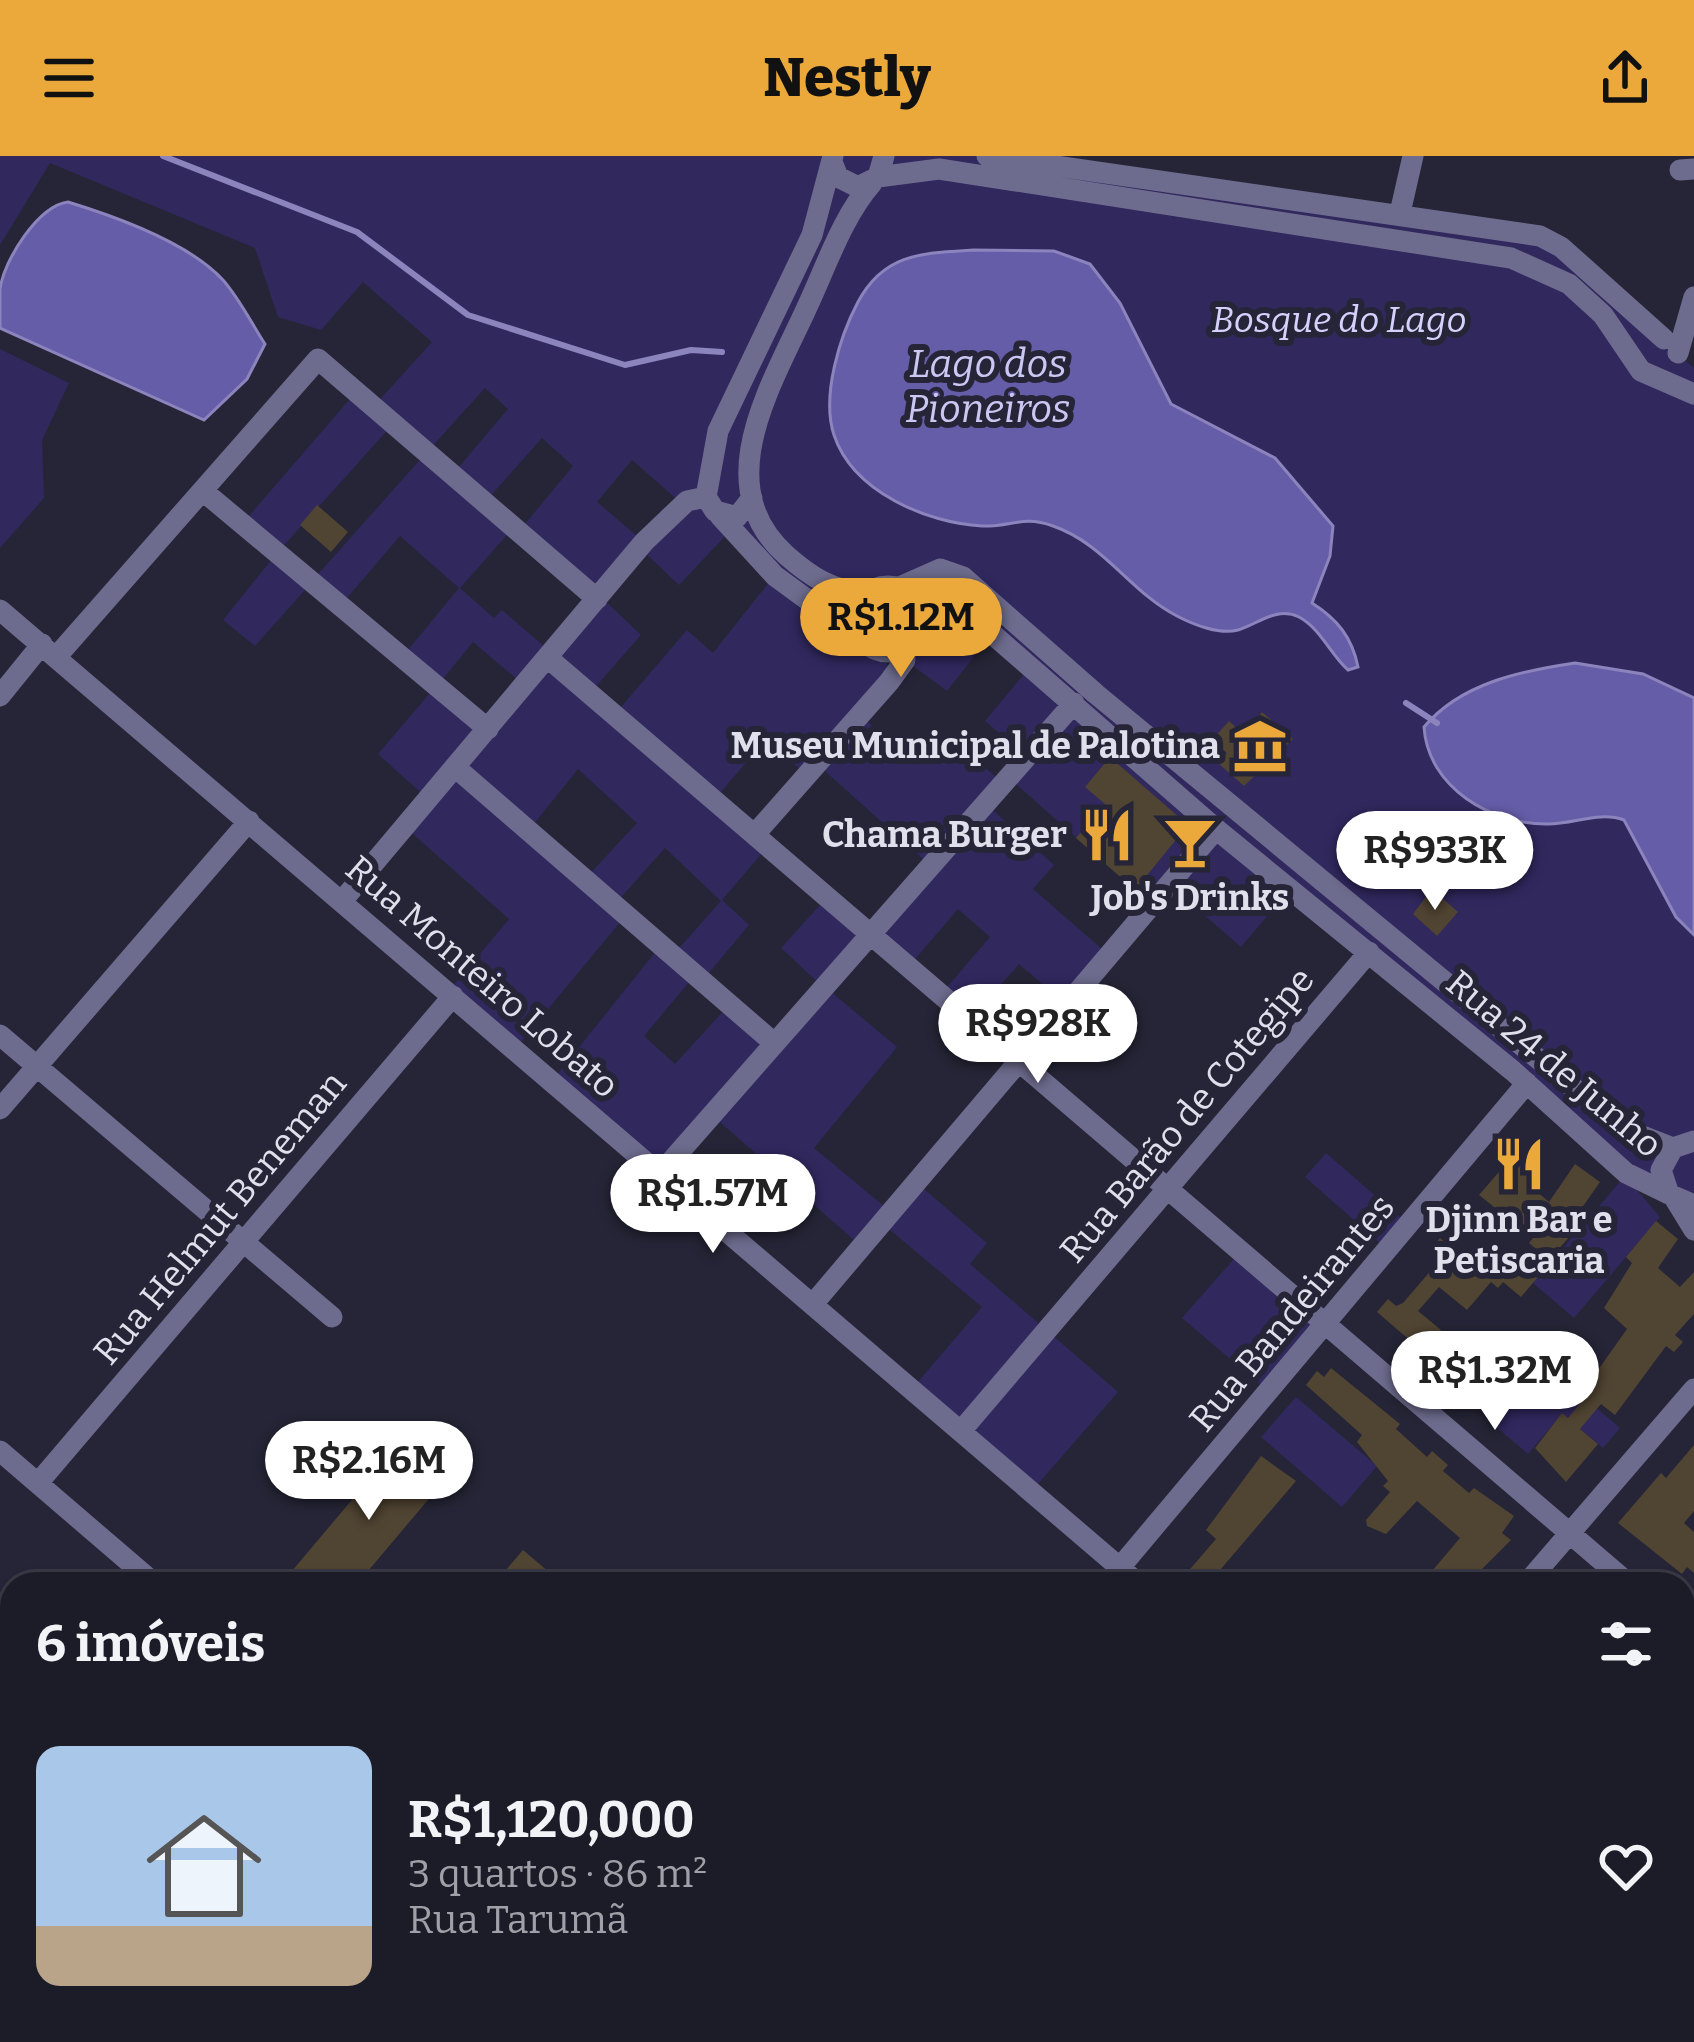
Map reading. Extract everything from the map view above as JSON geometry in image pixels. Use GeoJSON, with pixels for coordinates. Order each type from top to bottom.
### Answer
{"type":"FeatureCollection","features":[{"type":"Feature","properties":{"kind":"street"},"geometry":{"type":"LineString","coordinates":[[987,156],[1100,164],[1540,236],[1561,247],[1677,351]]}},
{"type":"Feature","properties":{"kind":"street"},"geometry":{"type":"LineString","coordinates":[[1400,213],[1413,156]]}},
{"type":"Feature","properties":{"kind":"street"},"geometry":{"type":"LineString","coordinates":[[832,159],[838,176],[850,185],[878,172],[939,169],[1494,253],[1569,284],[1603,315],[1634,361],[1694,394]]}},
{"type":"Feature","properties":{"kind":"street"},"geometry":{"type":"LineString","coordinates":[[832,159],[812,235],[718,431],[708,490],[720,516],[775,576],[868,645],[888,666],[889,682]]}},
{"type":"Feature","properties":{"kind":"street"},"geometry":{"type":"LineString","coordinates":[[720,516],[737,517],[748,488],[752,436],[770,391],[838,240],[878,172]]}},
{"type":"Feature","properties":{"kind":"street"},"geometry":{"type":"LineString","coordinates":[[1653,375],[1671,365],[1694,297]]}},
{"type":"Feature","properties":{"kind":"street"},"geometry":{"type":"LineString","coordinates":[[1634,361],[1643,338],[1677,351]]}},
{"type":"Feature","properties":{"kind":"street"},"geometry":{"type":"LineString","coordinates":[[0,696],[202,491],[318,359],[597,599]]}},
{"type":"Feature","properties":{"kind":"street"},"geometry":{"type":"LineString","coordinates":[[342,901],[597,599],[677,509],[708,490],[723,472],[748,488],[767,534],[827,586],[866,594],[897,588],[940,569],[963,577],[1096,694],[1622,1128],[1683,1144],[1661,1170],[1679,1199]]}},
{"type":"Feature","properties":{"kind":"street"},"geometry":{"type":"LineString","coordinates":[[202,491],[488,729]]}},
{"type":"Feature","properties":{"kind":"street"},"geometry":{"type":"LineString","coordinates":[[755,833],[905,660],[905,647],[920,628],[916,603],[897,588]]}},
{"type":"Feature","properties":{"kind":"street"},"geometry":{"type":"LineString","coordinates":[[866,594],[854,620],[868,645]]}},
{"type":"Feature","properties":{"kind":"street","name":"Rua 24 de Junho"},"geometry":{"type":"LineString","coordinates":[[920,628],[959,608],[1216,829],[1527,1083],[1626,1173],[1679,1199],[1694,1230]]}},
{"type":"Feature","properties":{"kind":"street","name":"Rua Monteiro Lobato"},"geometry":{"type":"LineString","coordinates":[[0,610],[961,1431],[1109,1572]]}},
{"type":"Feature","properties":{"kind":"street"},"geometry":{"type":"LineString","coordinates":[[868,645],[905,647]]}},
{"type":"Feature","properties":{"kind":"street"},"geometry":{"type":"LineString","coordinates":[[548,658],[1615,1572]]}},
{"type":"Feature","properties":{"kind":"street"},"geometry":{"type":"LineString","coordinates":[[660,1174],[1074,703]]}},
{"type":"Feature","properties":{"kind":"street"},"geometry":{"type":"LineString","coordinates":[[455,767],[774,1043]]}},
{"type":"Feature","properties":{"kind":"street"},"geometry":{"type":"LineString","coordinates":[[0,1109],[249,820]]}},
{"type":"Feature","properties":{"kind":"street"},"geometry":{"type":"LineString","coordinates":[[813,1304],[1216,829]]}},
{"type":"Feature","properties":{"kind":"street","name":"Rua Barão de Cotegipe"},"geometry":{"type":"LineString","coordinates":[[961,1431],[1369,952]]}},
{"type":"Feature","properties":{"kind":"street","name":"Rua Helmut Beneman"},"geometry":{"type":"LineString","coordinates":[[38,1483],[453,996]]}},
{"type":"Feature","properties":{"kind":"street"},"geometry":{"type":"LineString","coordinates":[[0,1035],[332,1317]]}},
{"type":"Feature","properties":{"kind":"street","name":"Rua Bandeirantes"},"geometry":{"type":"LineString","coordinates":[[1116,1572],[1527,1083]]}},
{"type":"Feature","properties":{"kind":"street"},"geometry":{"type":"LineString","coordinates":[[1536,1572],[1694,1389]]}},
{"type":"Feature","properties":{"kind":"street"},"geometry":{"type":"LineString","coordinates":[[0,1451],[141,1572]]}},
{"type":"Feature","properties":{"kind":"green space","name":"Bosque do Lago"},"geometry":{"type":"Polygon","coordinates":[[[0,156],[987,156],[1540,236],[1694,368],[1694,1203],[1649,1181],[1290,889],[1241,947],[1170,885],[1152,905],[1008,777],[1026,756],[985,721],[1029,668],[990,636],[947,691],[905,660],[905,648],[878,651],[888,666],[860,715],[917,765],[946,734],[1003,783],[986,804],[1054,865],[1033,889],[1110,956],[1068,1006],[1019,964],[971,1018],[942,993],[990,937],[958,909],[910,965],[871,933],[824,986],[897,1047],[814,1148],[891,1212],[917,1183],[987,1243],[970,1264],[1118,1392],[1031,1492],[912,1389],[982,1307],[883,1224],[862,1247],[712,1115],[660,1174],[552,1081],[661,945],[673,955],[721,901],[665,848],[615,904],[626,915],[515,1049],[448,992],[509,919],[405,827],[428,799],[378,754],[436,686],[402,657],[459,588],[400,536],[340,606],[312,582],[255,646],[223,620],[277,553],[242,524],[356,392],[374,406],[432,342],[363,282],[321,330],[278,317],[255,248],[50,163],[0,245],[0,156]],[[485,388],[427,452],[453,474],[508,409],[485,388]],[[393,424],[278,552],[312,581],[426,453],[393,424]],[[542,438],[485,502],[514,527],[460,588],[494,618],[502,610],[552,653],[597,599],[519,531],[573,466],[542,438]],[[632,460],[597,502],[644,542],[679,501],[632,460]],[[730,531],[679,585],[640,548],[600,596],[641,635],[590,693],[615,714],[687,630],[713,653],[774,576],[730,531]],[[473,642],[437,686],[488,729],[524,685],[473,642]],[[765,740],[715,799],[769,845],[722,900],[749,925],[702,981],[695,975],[644,1036],[675,1064],[729,1005],[774,1043],[823,987],[781,948],[828,896],[870,932],[930,865],[816,763],[806,774],[765,740]],[[578,769],[529,830],[585,879],[637,823],[578,769]]]}},
{"type":"Feature","properties":{"kind":"green space"},"geometry":{"type":"Polygon","coordinates":[[[0,349],[69,383],[42,440],[44,498],[0,548],[0,349]]]}},
{"type":"Feature","properties":{"kind":"green space"},"geometry":{"type":"Polygon","coordinates":[[[1326,1153],[1409,1225],[1388,1250],[1305,1177],[1326,1153]]]}},
{"type":"Feature","properties":{"kind":"green space"},"geometry":{"type":"Polygon","coordinates":[[[1625,1176],[1660,1217],[1574,1318],[1533,1283],[1625,1176]]]}},
{"type":"Feature","properties":{"kind":"green space"},"geometry":{"type":"Polygon","coordinates":[[[1240,1252],[1325,1324],[1269,1392],[1182,1318],[1240,1252]]]}},
{"type":"Feature","properties":{"kind":"green space"},"geometry":{"type":"Polygon","coordinates":[[[1539,1359],[1620,1428],[1603,1448],[1562,1414],[1528,1454],[1487,1419],[1539,1359]]]}},
{"type":"Feature","properties":{"kind":"green space"},"geometry":{"type":"Polygon","coordinates":[[[1296,1397],[1377,1466],[1342,1507],[1261,1437],[1296,1397]]]}},
{"type":"Feature","properties":{"kind":"water"},"geometry":{"type":"Polygon","coordinates":[[[68,202],[129,223],[191,254],[223,280],[245,311],[265,344],[247,379],[204,420],[0,328],[0,289],[15,250],[45,213],[68,202]]]}},
{"type":"Feature","properties":{"kind":"water","name":"Lago dos Pioneiros"},"geometry":{"type":"Polygon","coordinates":[[[973,250],[1054,251],[1090,264],[1120,303],[1171,404],[1275,458],[1333,526],[1330,556],[1312,603],[1342,630],[1358,667],[1348,670],[1299,617],[1275,615],[1231,631],[1199,626],[1160,606],[1071,534],[1033,522],[982,526],[938,519],[894,501],[857,473],[834,435],[830,403],[839,349],[858,302],[880,274],[906,259],[973,250]]]}},
{"type":"Feature","properties":{"kind":"water"},"geometry":{"type":"Polygon","coordinates":[[[1575,663],[1643,674],[1694,698],[1694,935],[1676,917],[1624,820],[1596,817],[1548,824],[1506,818],[1466,799],[1450,785],[1428,749],[1424,727],[1456,700],[1513,675],[1575,663]]]}},
{"type":"Feature","properties":{"kind":"building"},"geometry":{"type":"Polygon","coordinates":[[[317,505],[348,532],[331,552],[300,525],[317,505]]]}},
{"type":"Feature","properties":{"kind":"building","name":"Museu Municipal de Palotina"},"geometry":{"type":"Polygon","coordinates":[[[1262,712],[1293,739],[1244,786],[1218,763],[1227,753],[1212,740],[1229,721],[1243,734],[1262,712]]]}},
{"type":"Feature","properties":{"kind":"building"},"geometry":{"type":"Polygon","coordinates":[[[1110,757],[1188,825],[1135,890],[1076,838],[1105,804],[1085,787],[1110,757]]]}},
{"type":"Feature","properties":{"kind":"building"},"geometry":{"type":"Polygon","coordinates":[[[1432,889],[1458,912],[1437,936],[1413,914],[1432,889]]]}},
{"type":"Feature","properties":{"kind":"building"},"geometry":{"type":"Polygon","coordinates":[[[1511,1144],[1539,1169],[1528,1184],[1549,1202],[1575,1164],[1600,1182],[1572,1222],[1578,1227],[1549,1260],[1529,1243],[1533,1238],[1479,1195],[1505,1165],[1499,1159],[1511,1144]]]}},
{"type":"Feature","properties":{"kind":"building"},"geometry":{"type":"Polygon","coordinates":[[[1656,1221],[1678,1239],[1658,1268],[1680,1287],[1694,1272],[1694,1314],[1675,1335],[1683,1342],[1674,1352],[1666,1346],[1615,1415],[1601,1404],[1580,1429],[1598,1444],[1566,1482],[1535,1448],[1562,1413],[1568,1418],[1590,1392],[1579,1383],[1588,1372],[1593,1377],[1627,1329],[1604,1308],[1632,1263],[1626,1257],[1656,1221]]]}},
{"type":"Feature","properties":{"kind":"building"},"geometry":{"type":"Polygon","coordinates":[[[1440,1238],[1486,1278],[1502,1260],[1519,1276],[1539,1253],[1550,1263],[1521,1297],[1503,1282],[1498,1288],[1491,1282],[1467,1310],[1439,1287],[1418,1311],[1441,1330],[1420,1349],[1377,1312],[1388,1299],[1396,1306],[1403,1303],[1433,1268],[1439,1259],[1429,1250],[1440,1238]]]}},
{"type":"Feature","properties":{"kind":"building"},"geometry":{"type":"Polygon","coordinates":[[[1486,1338],[1528,1367],[1510,1388],[1497,1383],[1478,1405],[1450,1380],[1486,1338]]]}},
{"type":"Feature","properties":{"kind":"building"},"geometry":{"type":"Polygon","coordinates":[[[1331,1368],[1400,1424],[1396,1429],[1427,1457],[1432,1451],[1448,1465],[1443,1471],[1469,1493],[1474,1488],[1514,1516],[1502,1533],[1511,1540],[1479,1572],[1431,1572],[1460,1538],[1417,1501],[1386,1534],[1367,1526],[1366,1520],[1390,1492],[1383,1486],[1388,1481],[1357,1442],[1362,1435],[1306,1385],[1317,1371],[1324,1377],[1331,1368]]]}},
{"type":"Feature","properties":{"kind":"building"},"geometry":{"type":"Polygon","coordinates":[[[399,1444],[444,1481],[367,1572],[291,1572],[399,1444]]]}},
{"type":"Feature","properties":{"kind":"building"},"geometry":{"type":"Polygon","coordinates":[[[1694,1445],[1694,1511],[1684,1523],[1694,1532],[1694,1572],[1687,1567],[1679,1572],[1618,1523],[1661,1473],[1666,1478],[1694,1445]]]}},
{"type":"Feature","properties":{"kind":"building"},"geometry":{"type":"Polygon","coordinates":[[[1261,1456],[1296,1481],[1222,1572],[1188,1572],[1216,1539],[1206,1530],[1261,1456]]]}},
{"type":"Feature","properties":{"kind":"building"},"geometry":{"type":"Polygon","coordinates":[[[523,1550],[549,1572],[504,1572],[523,1550]]]}},
{"type":"Feature","properties":{"kind":"waterway"},"geometry":{"type":"LineString","coordinates":[[163,156],[357,232],[468,315],[625,365],[691,350],[722,352]]}},
{"type":"Feature","properties":{"kind":"waterway"},"geometry":{"type":"LineString","coordinates":[[1406,703],[1437,723]]}},
{"type":"Feature","properties":{"kind":"place","name":"Museu Municipal de Palotina"},"geometry":{"type":"Point","coordinates":[1260,746]}},
{"type":"Feature","properties":{"kind":"place","name":"Chama Burger"},"geometry":{"type":"Point","coordinates":[1107,835]}},
{"type":"Feature","properties":{"kind":"place","name":"Job's Drinks"},"geometry":{"type":"Point","coordinates":[1190,842]}},
{"type":"Feature","properties":{"kind":"place","name":"Djinn Bar e Petiscaria"},"geometry":{"type":"Point","coordinates":[1519,1164]}}]}
